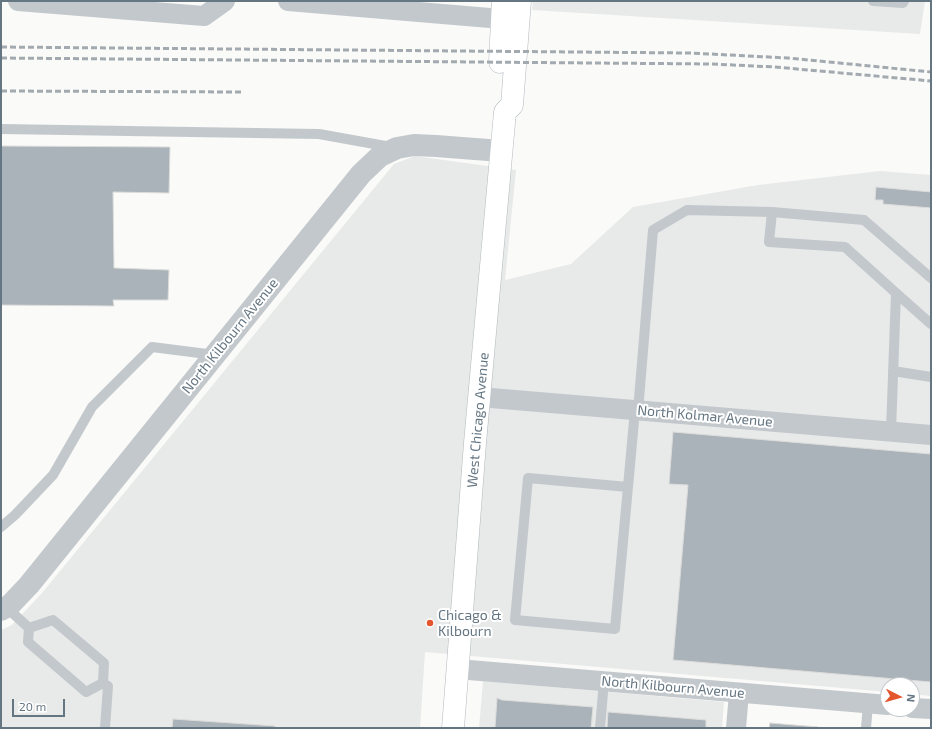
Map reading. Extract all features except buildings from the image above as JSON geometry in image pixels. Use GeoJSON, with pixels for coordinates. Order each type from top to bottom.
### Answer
{"type":"FeatureCollection","features":[{"type":"Feature","properties":{"kind":"main road","name":"West Chicago Avenue"},"geometry":{"type":"LineString","coordinates":[[453,728],[479,397],[501,151],[505,112],[512,105],[520,1]]}},
{"type":"Feature","properties":{"kind":"main road","name":"West Chicago Avenue"},"geometry":{"type":"LineString","coordinates":[[503,10],[498,105],[505,112]]}},
{"type":"Feature","properties":{"kind":"street"},"geometry":{"type":"LineString","coordinates":[[18,1],[204,16],[226,1]]}},
{"type":"Feature","properties":{"kind":"street"},"geometry":{"type":"LineString","coordinates":[[288,1],[503,10]]}},
{"type":"Feature","properties":{"kind":"street","name":"North Kilbourn Avenue"},"geometry":{"type":"LineString","coordinates":[[4,609],[29,585],[361,174],[380,156],[397,148],[414,146],[436,146],[501,151]]}},
{"type":"Feature","properties":{"kind":"street","name":"North Kolmar Avenue"},"geometry":{"type":"LineString","coordinates":[[479,397],[931,435]]}},
{"type":"Feature","properties":{"kind":"street","name":"North Kilbourn Avenue"},"geometry":{"type":"LineString","coordinates":[[457,669],[880,705]]}},
{"type":"Feature","properties":{"kind":"street"},"geometry":{"type":"LineString","coordinates":[[736,728],[739,693]]}},
{"type":"Feature","properties":{"kind":"street"},"geometry":{"type":"LineString","coordinates":[[920,708],[931,709]]}},
{"type":"Feature","properties":{"kind":"lane"},"geometry":{"type":"LineString","coordinates":[[873,1],[904,1]]}},
{"type":"Feature","properties":{"kind":"lane"},"geometry":{"type":"LineString","coordinates":[[1,129],[320,134],[397,148]]}},
{"type":"Feature","properties":{"kind":"lane"},"geometry":{"type":"LineString","coordinates":[[628,487],[528,478],[515,620],[615,629],[653,230],[687,210],[772,212],[864,220],[931,278]]}},
{"type":"Feature","properties":{"kind":"lane"},"geometry":{"type":"LineString","coordinates":[[772,212],[769,242],[845,246],[931,324]]}},
{"type":"Feature","properties":{"kind":"lane"},"geometry":{"type":"LineString","coordinates":[[891,432],[896,293]]}},
{"type":"Feature","properties":{"kind":"lane"},"geometry":{"type":"LineString","coordinates":[[1,527],[15,515],[54,475],[92,407],[152,347],[215,354]]}},
{"type":"Feature","properties":{"kind":"lane"},"geometry":{"type":"LineString","coordinates":[[893,371],[931,377]]}},
{"type":"Feature","properties":{"kind":"lane"},"geometry":{"type":"LineString","coordinates":[[4,609],[29,628]]}},
{"type":"Feature","properties":{"kind":"lane"},"geometry":{"type":"LineString","coordinates":[[29,628],[53,620],[104,663],[103,683]]}},
{"type":"Feature","properties":{"kind":"lane"},"geometry":{"type":"LineString","coordinates":[[29,628],[28,642],[86,692],[103,683]]}},
{"type":"Feature","properties":{"kind":"lane"},"geometry":{"type":"LineString","coordinates":[[600,728],[604,681]]}},
{"type":"Feature","properties":{"kind":"lane"},"geometry":{"type":"LineString","coordinates":[[103,683],[108,686],[105,728]]}},
{"type":"Feature","properties":{"kind":"lane"},"geometry":{"type":"LineString","coordinates":[[866,728],[868,704]]}},
{"type":"Feature","properties":{"kind":"shaded area"},"geometry":{"type":"Polygon","coordinates":[[[533,1],[925,1],[920,34],[532,10],[533,1]]]}},
{"type":"Feature","properties":{"kind":"shaded area"},"geometry":{"type":"Polygon","coordinates":[[[415,156],[516,170],[505,280],[571,264],[633,207],[758,185],[880,171],[931,175],[931,696],[920,695],[920,677],[880,677],[880,691],[425,652],[420,728],[1,728],[1,630],[12,625],[42,593],[394,164],[415,156]]]}},
{"type":"Feature","properties":{"kind":"shaded area"},"geometry":{"type":"Polygon","coordinates":[[[483,681],[724,702],[722,728],[479,728],[483,681]]]}},
{"type":"Feature","properties":{"kind":"railway"},"geometry":{"type":"LineString","coordinates":[[1,47],[690,53],[788,58],[931,72]]}},
{"type":"Feature","properties":{"kind":"railway"},"geometry":{"type":"LineString","coordinates":[[1,58],[712,64],[775,67],[931,81]]}},
{"type":"Feature","properties":{"kind":"railway"},"geometry":{"type":"LineString","coordinates":[[1,91],[244,92]]}},
{"type":"Feature","properties":{"kind":"place","name":"Chicago & Kilbourn"},"geometry":{"type":"Point","coordinates":[430,623]}}]}
